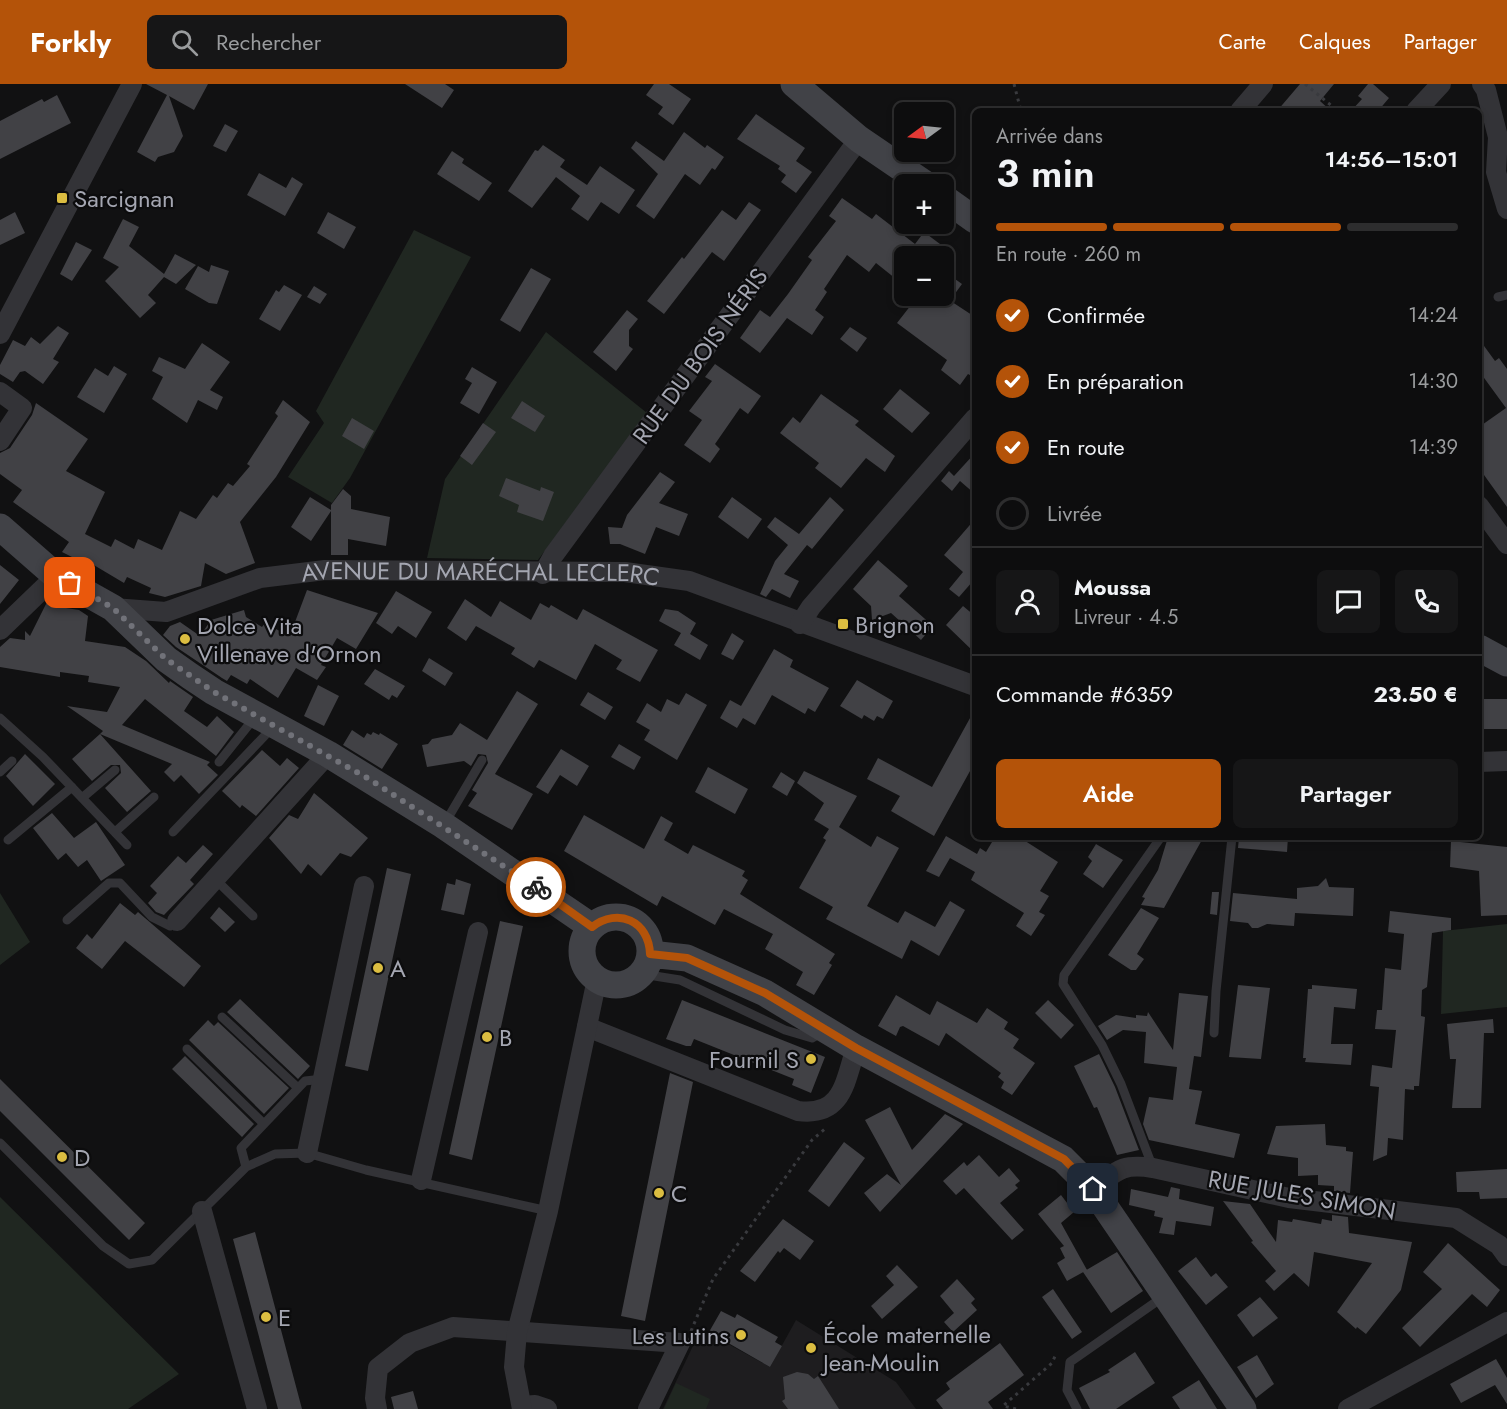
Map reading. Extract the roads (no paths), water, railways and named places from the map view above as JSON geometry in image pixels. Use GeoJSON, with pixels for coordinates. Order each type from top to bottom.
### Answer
{"type":"FeatureCollection","features":[{"type":"Feature","properties":{"kind":"street"},"geometry":{"type":"LineString","coordinates":[[0,334],[132,84]]}},
{"type":"Feature","properties":{"kind":"street"},"geometry":{"type":"LineString","coordinates":[[794,84],[859,139],[910,174]]}},
{"type":"Feature","properties":{"kind":"street"},"geometry":{"type":"LineString","coordinates":[[1243,108],[1263,84]]}},
{"type":"Feature","properties":{"kind":"street"},"geometry":{"type":"LineString","coordinates":[[1419,108],[1441,84]]}},
{"type":"Feature","properties":{"kind":"street"},"geometry":{"type":"LineString","coordinates":[[1482,84],[1486,90],[1497,137],[1496,172],[1507,209]]}},
{"type":"Feature","properties":{"kind":"street","name":"RUE DU BOIS NÉRIS"},"geometry":{"type":"LineString","coordinates":[[543,574],[553,556],[859,139]]}},
{"type":"Feature","properties":{"kind":"street"},"geometry":{"type":"LineString","coordinates":[[954,205],[972,218]]}},
{"type":"Feature","properties":{"kind":"street"},"geometry":{"type":"LineString","coordinates":[[0,392],[22,408],[0,441]]}},
{"type":"Feature","properties":{"kind":"street"},"geometry":{"type":"LineString","coordinates":[[800,624],[811,607],[972,421]]}},
{"type":"Feature","properties":{"kind":"street"},"geometry":{"type":"LineString","coordinates":[[1482,510],[1507,544]]}},
{"type":"Feature","properties":{"kind":"street","name":"AVENUE DU MARÉCHAL LECLERC"},"geometry":{"type":"LineString","coordinates":[[0,527],[56,576],[113,608],[166,612],[260,578],[288,572],[325,570],[543,574],[626,573],[689,581],[800,624],[972,685]]}},
{"type":"Feature","properties":{"kind":"street"},"geometry":{"type":"LineString","coordinates":[[0,630],[56,576]]}},
{"type":"Feature","properties":{"kind":"street"},"geometry":{"type":"LineString","coordinates":[[113,608],[166,659],[214,692],[328,754],[443,825],[592,927]]}},
{"type":"Feature","properties":{"kind":"street"},"geometry":{"type":"LineString","coordinates":[[1482,650],[1507,663]]}},
{"type":"Feature","properties":{"kind":"street"},"geometry":{"type":"LineString","coordinates":[[177,921],[328,754]]}},
{"type":"Feature","properties":{"kind":"street"},"geometry":{"type":"LineString","coordinates":[[1482,762],[1507,761]]}},
{"type":"Feature","properties":{"kind":"street"},"geometry":{"type":"LineString","coordinates":[[307,1153],[364,886]]}},
{"type":"Feature","properties":{"kind":"street"},"geometry":{"type":"LineString","coordinates":[[646,964],[646,934],[631,920],[610,917],[592,927],[583,945],[582,954],[585,964],[597,980],[606,984],[626,984],[646,964],[687,958],[765,993],[856,1048],[1064,1159],[1093,1189],[1244,1409]]}},
{"type":"Feature","properties":{"kind":"street"},"geometry":{"type":"LineString","coordinates":[[421,1180],[478,932]]}},
{"type":"Feature","properties":{"kind":"street"},"geometry":{"type":"LineString","coordinates":[[547,1409],[535,1405],[522,1408],[514,1367],[518,1332],[548,1211],[597,980]]}},
{"type":"Feature","properties":{"kind":"street"},"geometry":{"type":"LineString","coordinates":[[587,1027],[798,1110],[813,1113],[826,1109],[842,1091],[856,1048]]}},
{"type":"Feature","properties":{"kind":"street","name":"RUE JULES SIMON"},"geometry":{"type":"LineString","coordinates":[[1093,1189],[1122,1168],[1133,1165],[1153,1168],[1289,1198],[1456,1218],[1499,1245],[1507,1256]]}},
{"type":"Feature","properties":{"kind":"street"},"geometry":{"type":"LineString","coordinates":[[202,1211],[257,1409]]}},
{"type":"Feature","properties":{"kind":"street"},"geometry":{"type":"LineString","coordinates":[[1348,1409],[1507,1322]]}},
{"type":"Feature","properties":{"kind":"street"},"geometry":{"type":"LineString","coordinates":[[377,1409],[375,1398],[378,1368],[410,1343],[453,1327],[680,1343],[648,1409]]}},
{"type":"Feature","properties":{"kind":"lane"},"geometry":{"type":"LineString","coordinates":[[0,717],[72,787],[127,845]]}},
{"type":"Feature","properties":{"kind":"lane"},"geometry":{"type":"LineString","coordinates":[[219,762],[266,720]]}},
{"type":"Feature","properties":{"kind":"lane"},"geometry":{"type":"LineString","coordinates":[[173,832],[266,720]]}},
{"type":"Feature","properties":{"kind":"lane"},"geometry":{"type":"LineString","coordinates":[[443,825],[482,760]]}},
{"type":"Feature","properties":{"kind":"lane"},"geometry":{"type":"LineString","coordinates":[[0,772],[12,761]]}},
{"type":"Feature","properties":{"kind":"lane"},"geometry":{"type":"LineString","coordinates":[[82,798],[115,770]]}},
{"type":"Feature","properties":{"kind":"lane"},"geometry":{"type":"LineString","coordinates":[[8,840],[72,787]]}},
{"type":"Feature","properties":{"kind":"lane"},"geometry":{"type":"LineString","coordinates":[[115,832],[154,797]]}},
{"type":"Feature","properties":{"kind":"lane"},"geometry":{"type":"LineString","coordinates":[[1153,1168],[1121,1084],[1102,1045],[1063,984],[1064,975],[1159,840]]}},
{"type":"Feature","properties":{"kind":"lane"},"geometry":{"type":"LineString","coordinates":[[1214,1033],[1216,991],[1232,840]]}},
{"type":"Feature","properties":{"kind":"lane"},"geometry":{"type":"LineString","coordinates":[[215,879],[253,916]]}},
{"type":"Feature","properties":{"kind":"lane"},"geometry":{"type":"LineString","coordinates":[[67,920],[109,884],[120,883],[152,917],[170,926],[177,921]]}},
{"type":"Feature","properties":{"kind":"lane"},"geometry":{"type":"LineString","coordinates":[[222,1017],[298,1088]]}},
{"type":"Feature","properties":{"kind":"lane"},"geometry":{"type":"LineString","coordinates":[[187,1050],[264,1124]]}},
{"type":"Feature","properties":{"kind":"lane"},"geometry":{"type":"LineString","coordinates":[[246,1167],[241,1148],[305,1081],[323,1079]]}},
{"type":"Feature","properties":{"kind":"lane"},"geometry":{"type":"LineString","coordinates":[[0,1143],[103,1246],[129,1264],[152,1260],[246,1167],[275,1154],[307,1153],[366,1170],[421,1180],[548,1211]]}},
{"type":"Feature","properties":{"kind":"lane"},"geometry":{"type":"LineString","coordinates":[[1077,1409],[1066,1390],[1070,1362],[1165,1296]]}},
{"type":"Feature","properties":{"kind":"place","name":"Sarcignan"},"geometry":{"type":"Point","coordinates":[62,198]}},
{"type":"Feature","properties":{"kind":"place","name":"Brignon"},"geometry":{"type":"Point","coordinates":[843,624]}},
{"type":"Feature","properties":{"kind":"place","name":"Dolce Vita Villenave d'Ornon"},"geometry":{"type":"Point","coordinates":[185,639]}},
{"type":"Feature","properties":{"kind":"place","name":"A"},"geometry":{"type":"Point","coordinates":[378,968]}},
{"type":"Feature","properties":{"kind":"place","name":"B"},"geometry":{"type":"Point","coordinates":[487,1037]}},
{"type":"Feature","properties":{"kind":"place","name":"Fournil S"},"geometry":{"type":"Point","coordinates":[811,1059]}},
{"type":"Feature","properties":{"kind":"place","name":"D"},"geometry":{"type":"Point","coordinates":[62,1157]}},
{"type":"Feature","properties":{"kind":"place","name":"C"},"geometry":{"type":"Point","coordinates":[659,1193]}},
{"type":"Feature","properties":{"kind":"place","name":"E"},"geometry":{"type":"Point","coordinates":[266,1317]}},
{"type":"Feature","properties":{"kind":"place","name":"Les Lutins"},"geometry":{"type":"Point","coordinates":[741,1335]}},
{"type":"Feature","properties":{"kind":"place","name":"École maternelle Jean-Moulin"},"geometry":{"type":"Point","coordinates":[811,1348]}}]}
